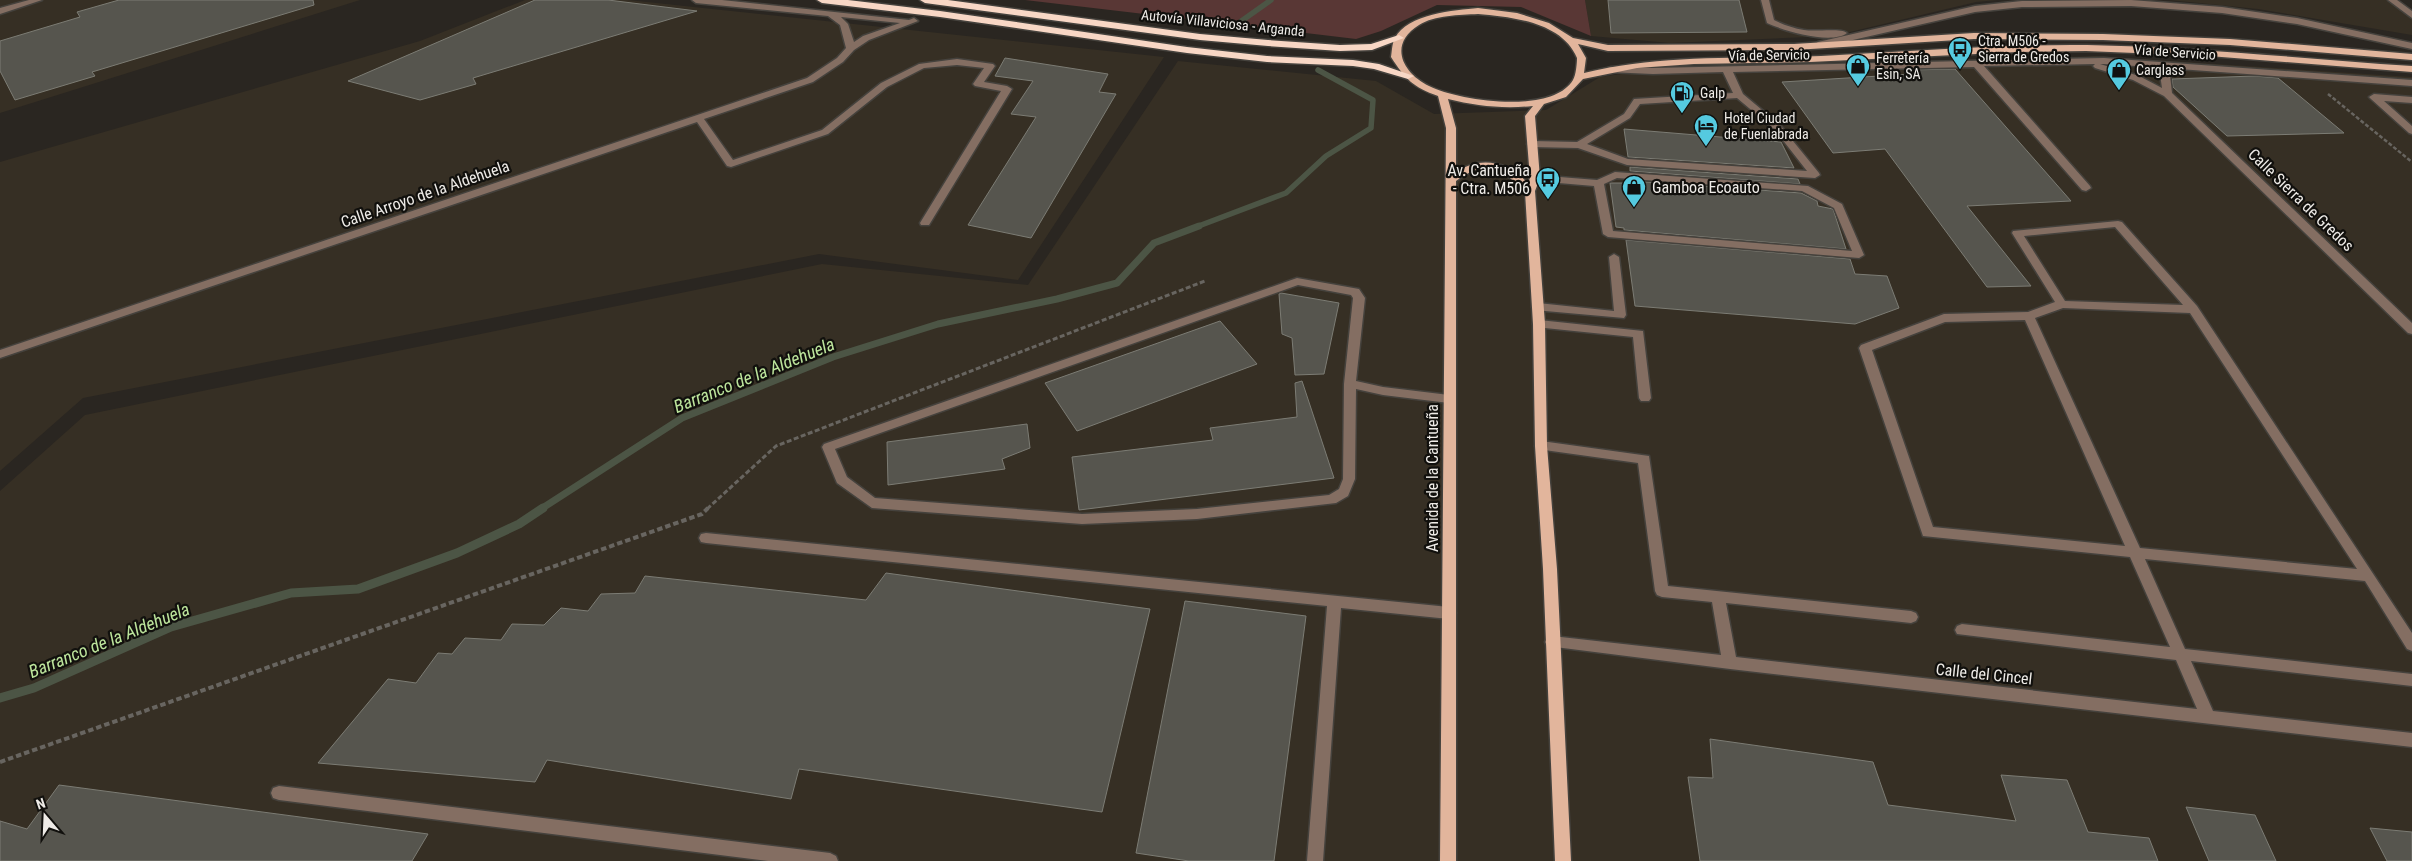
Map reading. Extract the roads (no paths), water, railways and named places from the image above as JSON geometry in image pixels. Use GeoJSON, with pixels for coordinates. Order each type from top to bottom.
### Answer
{"type":"FeatureCollection","features":[{"type":"Feature","properties":{"kind":"highway"},"geometry":{"type":"LineString","coordinates":[[822,0],[940,14],[1259,58],[1354,63],[1375,66],[1408,76]]}},
{"type":"Feature","properties":{"kind":"highway","name":"Autovía Villaviciosa - Arganda"},"geometry":{"type":"LineString","coordinates":[[925,0],[1200,37],[1268,43],[1340,48],[1372,47],[1399,38]]}},
{"type":"Feature","properties":{"kind":"highway"},"geometry":{"type":"LineString","coordinates":[[914,21],[1062,38],[1106,38]]}},
{"type":"Feature","properties":{"kind":"main road"},"geometry":{"type":"LineString","coordinates":[[2412,57],[2230,42],[2103,37],[1974,36],[1818,45],[1608,48],[1570,40],[1538,22],[1514,15],[1478,11],[1444,14],[1416,24],[1399,38],[1396,57],[1408,76],[1422,87],[1442,96],[1474,104],[1500,106],[1541,102],[1559,95],[1572,87],[1581,77],[1606,69],[1642,64],[1813,59],[1975,50],[2085,48],[2174,51],[2412,69]]}},
{"type":"Feature","properties":{"kind":"main road"},"geometry":{"type":"LineString","coordinates":[[1570,40],[1582,58],[1581,77]]}},
{"type":"Feature","properties":{"kind":"main road","name":"Avenida de la Cantueña"},"geometry":{"type":"LineString","coordinates":[[1442,96],[1451,128],[1448,861]]}},
{"type":"Feature","properties":{"kind":"main road"},"geometry":{"type":"LineString","coordinates":[[1541,102],[1530,116],[1534,178],[1530,191],[1539,324],[1541,446],[1550,569],[1563,861]]}},
{"type":"Feature","properties":{"kind":"main road"},"geometry":{"type":"LineString","coordinates":[[1450,181],[1465,168],[1484,165],[1504,168],[1517,177],[1530,191]]}},
{"type":"Feature","properties":{"kind":"street"},"geometry":{"type":"LineString","coordinates":[[0,11],[38,0]]}},
{"type":"Feature","properties":{"kind":"street"},"geometry":{"type":"LineString","coordinates":[[696,0],[914,21]]}},
{"type":"Feature","properties":{"kind":"street"},"geometry":{"type":"LineString","coordinates":[[1765,0],[1770,21],[1785,30],[1832,34],[1898,26]]}},
{"type":"Feature","properties":{"kind":"street"},"geometry":{"type":"LineString","coordinates":[[2022,4],[2034,0]]}},
{"type":"Feature","properties":{"kind":"street"},"geometry":{"type":"LineString","coordinates":[[2111,0],[2130,2]]}},
{"type":"Feature","properties":{"kind":"street"},"geometry":{"type":"LineString","coordinates":[[2392,0],[2409,13]]}},
{"type":"Feature","properties":{"kind":"street","name":"Vía de Servicio"},"geometry":{"type":"LineString","coordinates":[[1818,45],[1975,9],[2022,4],[2130,2],[2222,10],[2288,20],[2412,46]]}},
{"type":"Feature","properties":{"kind":"street"},"geometry":{"type":"LineString","coordinates":[[830,13],[844,24],[851,48]]}},
{"type":"Feature","properties":{"kind":"street","name":"Calle Arroyo de la Aldehuela"},"geometry":{"type":"LineString","coordinates":[[0,354],[810,80],[840,60],[851,48],[866,38],[914,21]]}},
{"type":"Feature","properties":{"kind":"street"},"geometry":{"type":"LineString","coordinates":[[2382,40],[2412,41]]}},
{"type":"Feature","properties":{"kind":"street"},"geometry":{"type":"LineString","coordinates":[[699,118],[731,164],[825,132],[884,85],[922,66],[957,62],[990,66],[978,84],[1007,89],[925,223]]}},
{"type":"Feature","properties":{"kind":"street","name":"Vía de Servicio"},"geometry":{"type":"LineString","coordinates":[[1606,69],[1653,71],[1727,70],[2079,62],[2179,65],[2412,83]]}},
{"type":"Feature","properties":{"kind":"street","name":"Calle Sierra de Gredos"},"geometry":{"type":"LineString","coordinates":[[2079,62],[2117,71],[2167,94],[2412,330]]}},
{"type":"Feature","properties":{"kind":"street"},"geometry":{"type":"LineString","coordinates":[[1976,64],[2086,188]]}},
{"type":"Feature","properties":{"kind":"street"},"geometry":{"type":"LineString","coordinates":[[2167,94],[2165,74],[2179,65]]}},
{"type":"Feature","properties":{"kind":"street"},"geometry":{"type":"LineString","coordinates":[[1532,144],[1579,145],[1627,162],[1815,175],[1777,127],[1739,95],[1727,70]]}},
{"type":"Feature","properties":{"kind":"street"},"geometry":{"type":"LineString","coordinates":[[1579,145],[1627,116],[1637,101],[1739,95]]}},
{"type":"Feature","properties":{"kind":"street"},"geometry":{"type":"LineString","coordinates":[[2412,100],[2374,97],[2412,131]]}},
{"type":"Feature","properties":{"kind":"street"},"geometry":{"type":"LineString","coordinates":[[1534,178],[1599,183],[1615,174],[1804,188],[1838,206],[1859,255],[1608,234],[1599,183]]}},
{"type":"Feature","properties":{"kind":"street"},"geometry":{"type":"LineString","coordinates":[[2062,304],[2017,233],[2118,224],[2193,309],[2412,644]]}},
{"type":"Feature","properties":{"kind":"street"},"geometry":{"type":"LineString","coordinates":[[1538,307],[1620,314],[1614,257]]}},
{"type":"Feature","properties":{"kind":"street"},"geometry":{"type":"LineString","coordinates":[[1297,281],[1355,292],[1359,298],[1350,384],[1348,489],[1341,496],[1331,500],[1197,514],[1082,519],[872,503],[842,480],[828,447],[1297,281]]}},
{"type":"Feature","properties":{"kind":"street"},"geometry":{"type":"LineString","coordinates":[[2193,309],[2062,304],[2029,316],[1944,318],[1865,348],[1928,532],[2369,576]]}},
{"type":"Feature","properties":{"kind":"street"},"geometry":{"type":"LineString","coordinates":[[2029,316],[2209,718]]}},
{"type":"Feature","properties":{"kind":"street"},"geometry":{"type":"LineString","coordinates":[[1539,324],[1639,334],[1645,398]]}},
{"type":"Feature","properties":{"kind":"street"},"geometry":{"type":"LineString","coordinates":[[1350,384],[1383,391],[1449,399]]}},
{"type":"Feature","properties":{"kind":"street"},"geometry":{"type":"LineString","coordinates":[[1541,446],[1644,459],[1662,591],[1910,617]]}},
{"type":"Feature","properties":{"kind":"street"},"geometry":{"type":"LineString","coordinates":[[706,538],[1449,613]]}},
{"type":"Feature","properties":{"kind":"street"},"geometry":{"type":"LineString","coordinates":[[1718,597],[1730,664]]}},
{"type":"Feature","properties":{"kind":"street"},"geometry":{"type":"LineString","coordinates":[[1314,861],[1334,601]]}},
{"type":"Feature","properties":{"kind":"street"},"geometry":{"type":"LineString","coordinates":[[1962,630],[2182,656],[2412,680]]}},
{"type":"Feature","properties":{"kind":"street","name":"Calle del Cincel"},"geometry":{"type":"LineString","coordinates":[[1552,642],[1730,664],[2412,740]]}},
{"type":"Feature","properties":{"kind":"street"},"geometry":{"type":"LineString","coordinates":[[279,793],[830,861]]}},
{"type":"Feature","properties":{"kind":"waterway","name":"Barranco de la Aldehuela"},"geometry":{"type":"LineString","coordinates":[[1240,22],[1271,0]]}},
{"type":"Feature","properties":{"kind":"waterway","name":"Barranco de la Aldehuela"},"geometry":{"type":"LineString","coordinates":[[1196,227],[1286,193],[1326,156],[1371,128],[1373,100],[1318,70]]}},
{"type":"Feature","properties":{"kind":"waterway","name":"Barranco de la Aldehuela"},"geometry":{"type":"LineString","coordinates":[[541,509],[682,418],[833,357],[938,324],[1057,299],[1117,283],[1154,243],[1199,226]]}},
{"type":"Feature","properties":{"kind":"waterway","name":"Barranco de la Aldehuela"},"geometry":{"type":"LineString","coordinates":[[0,698],[34,688],[171,627],[291,593],[358,589],[457,553],[519,524],[543,508]]}},
{"type":"Feature","properties":{"kind":"place","name":"Ctra. M506 - Sierra de Gredos"},"geometry":{"type":"Point","coordinates":[1960,70]}},
{"type":"Feature","properties":{"kind":"place","name":"Ferretería Esin, SA"},"geometry":{"type":"Point","coordinates":[1858,87]}},
{"type":"Feature","properties":{"kind":"place","name":"Carglass"},"geometry":{"type":"Point","coordinates":[2119,91]}},
{"type":"Feature","properties":{"kind":"place","name":"Galp"},"geometry":{"type":"Point","coordinates":[1682,114]}},
{"type":"Feature","properties":{"kind":"place","name":"Hotel Ciudad de Fuenlabrada"},"geometry":{"type":"Point","coordinates":[1706,147]}},
{"type":"Feature","properties":{"kind":"place","name":"Av. Cantueña - Ctra. M506"},"geometry":{"type":"Point","coordinates":[1548,200]}},
{"type":"Feature","properties":{"kind":"place","name":"Gamboa Ecoauto"},"geometry":{"type":"Point","coordinates":[1634,208]}}]}
